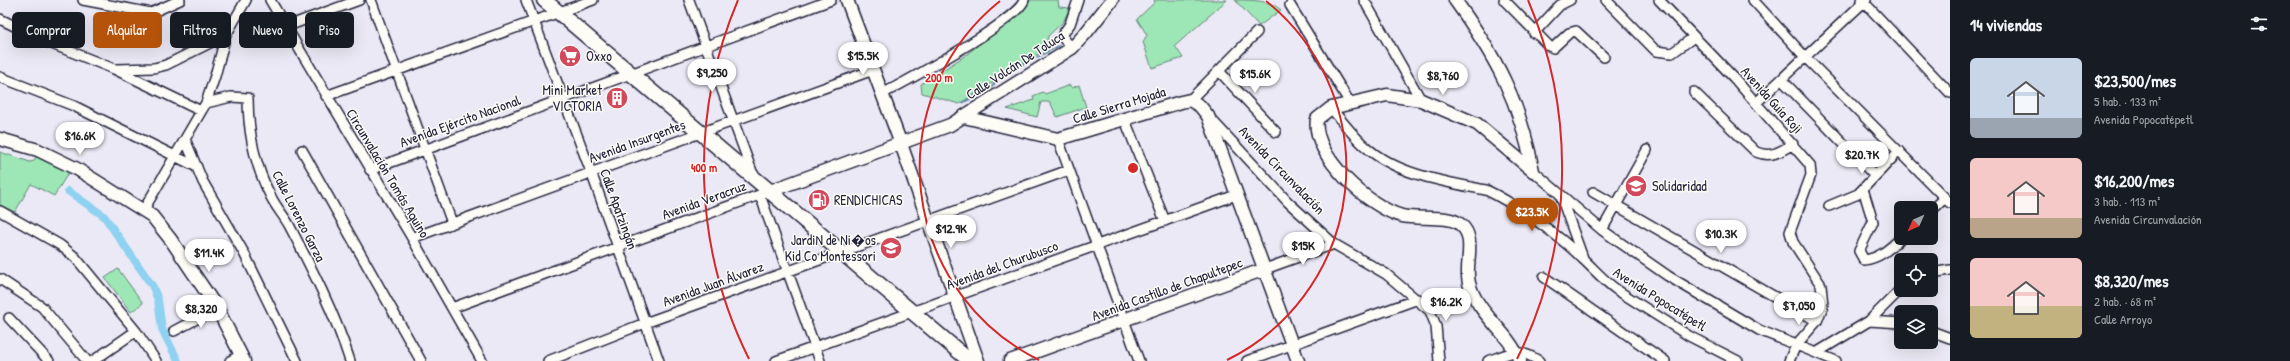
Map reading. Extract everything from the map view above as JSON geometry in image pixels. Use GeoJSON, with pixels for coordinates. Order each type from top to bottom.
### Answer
{"type":"FeatureCollection","features":[{"type":"Feature","properties":{"kind":"main road"},"geometry":{"type":"LineString","coordinates":[[544,0],[755,179],[765,193],[842,252],[970,361]]}},
{"type":"Feature","properties":{"kind":"street"},"geometry":{"type":"LineString","coordinates":[[84,0],[151,13],[180,0]]}},
{"type":"Feature","properties":{"kind":"street"},"geometry":{"type":"LineString","coordinates":[[231,26],[246,0]]}},
{"type":"Feature","properties":{"kind":"street","name":"Circunvalación Tomás Aquino"},"geometry":{"type":"LineString","coordinates":[[270,0],[276,12]]}},
{"type":"Feature","properties":{"kind":"street"},"geometry":{"type":"LineString","coordinates":[[297,23],[359,0]]}},
{"type":"Feature","properties":{"kind":"street"},"geometry":{"type":"LineString","coordinates":[[371,0],[452,223]]}},
{"type":"Feature","properties":{"kind":"street","name":"Calle Apatzingán"},"geometry":{"type":"LineString","coordinates":[[526,0],[591,172],[659,361]]}},
{"type":"Feature","properties":{"kind":"street"},"geometry":{"type":"LineString","coordinates":[[326,96],[593,0]]}},
{"type":"Feature","properties":{"kind":"street"},"geometry":{"type":"LineString","coordinates":[[689,0],[755,179]]}},
{"type":"Feature","properties":{"kind":"street","name":"Avenida Ejército Nacional"},"geometry":{"type":"LineString","coordinates":[[370,170],[830,0]]}},
{"type":"Feature","properties":{"kind":"street"},"geometry":{"type":"LineString","coordinates":[[847,0],[901,144],[978,361]]}},
{"type":"Feature","properties":{"kind":"street"},"geometry":{"type":"LineString","coordinates":[[882,94],[962,49],[1022,5],[1024,0]]}},
{"type":"Feature","properties":{"kind":"street"},"geometry":{"type":"LineString","coordinates":[[1072,48],[1064,39],[1063,34],[1070,24],[1078,0]]}},
{"type":"Feature","properties":{"kind":"street","name":"Calle Volcán De Toluca"},"geometry":{"type":"LineString","coordinates":[[964,117],[1072,48],[1112,0]]}},
{"type":"Feature","properties":{"kind":"street"},"geometry":{"type":"LineString","coordinates":[[1364,0],[1421,100]]}},
{"type":"Feature","properties":{"kind":"street"},"geometry":{"type":"LineString","coordinates":[[1455,0],[1475,27],[1506,80],[1523,129],[1533,171]]}},
{"type":"Feature","properties":{"kind":"street"},"geometry":{"type":"LineString","coordinates":[[1504,0],[1545,44],[1553,48],[1570,33],[1576,31],[1604,57]]}},
{"type":"Feature","properties":{"kind":"street"},"geometry":{"type":"LineString","coordinates":[[1534,33],[1558,3],[1570,0]]}},
{"type":"Feature","properties":{"kind":"street"},"geometry":{"type":"LineString","coordinates":[[1606,0],[1656,51],[1672,53],[1694,37]]}},
{"type":"Feature","properties":{"kind":"street","name":"Avenida Guía Roji"},"geometry":{"type":"LineString","coordinates":[[1659,0],[1793,144],[1807,160],[1811,169],[1792,221],[1790,237],[1821,284],[1823,306],[1817,321],[1796,345],[1789,361]]}},
{"type":"Feature","properties":{"kind":"street"},"geometry":{"type":"LineString","coordinates":[[1753,0],[1806,58],[1947,201],[1938,207]]}},
{"type":"Feature","properties":{"kind":"street"},"geometry":{"type":"LineString","coordinates":[[1756,103],[1806,58],[1864,1],[1950,93]]}},
{"type":"Feature","properties":{"kind":"street"},"geometry":{"type":"LineString","coordinates":[[1290,5],[1350,103]]}},
{"type":"Feature","properties":{"kind":"street"},"geometry":{"type":"LineString","coordinates":[[0,19],[47,42],[204,107]]}},
{"type":"Feature","properties":{"kind":"street","name":"Calle Sierra Mojada"},"geometry":{"type":"LineString","coordinates":[[964,117],[1058,139],[1125,120],[1190,100],[1257,32]]}},
{"type":"Feature","properties":{"kind":"street"},"geometry":{"type":"LineString","coordinates":[[114,69],[154,68],[166,65],[200,48]]}},
{"type":"Feature","properties":{"kind":"street"},"geometry":{"type":"LineString","coordinates":[[143,211],[204,107],[216,76],[223,48]]}},
{"type":"Feature","properties":{"kind":"street","name":"Circunvalación Tomás Aquino"},"geometry":{"type":"LineString","coordinates":[[297,48],[412,238],[482,361]]}},
{"type":"Feature","properties":{"kind":"street","name":"Avenida Insurgentes"},"geometry":{"type":"LineString","coordinates":[[412,238],[873,70]]}},
{"type":"Feature","properties":{"kind":"street"},"geometry":{"type":"LineString","coordinates":[[1219,71],[1276,132]]}},
{"type":"Feature","properties":{"kind":"street"},"geometry":{"type":"LineString","coordinates":[[0,77],[74,106],[174,157],[197,167]]}},
{"type":"Feature","properties":{"kind":"street"},"geometry":{"type":"LineString","coordinates":[[1782,80],[1875,176]]}},
{"type":"Feature","properties":{"kind":"street"},"geometry":{"type":"LineString","coordinates":[[1694,92],[1756,152],[1764,155],[1774,155],[1793,144]]}},
{"type":"Feature","properties":{"kind":"street"},"geometry":{"type":"LineString","coordinates":[[1518,356],[1508,338],[1482,309],[1471,289],[1467,274],[1468,241],[1465,228],[1454,220],[1411,217],[1392,212],[1373,202],[1351,184],[1322,145],[1316,125],[1317,119],[1331,108],[1387,95],[1421,100],[1477,124],[1560,196],[1602,230],[1668,276],[1741,322],[1836,361]]}},
{"type":"Feature","properties":{"kind":"street","name":"Calle Lorenzo Garza"},"geometry":{"type":"LineString","coordinates":[[204,107],[231,97],[248,98],[250,136],[254,154],[271,197],[288,224],[321,290],[342,336],[350,361]]}},
{"type":"Feature","properties":{"kind":"street","name":"Avenida Circunvalación"},"geometry":{"type":"LineString","coordinates":[[1190,100],[1200,106],[1288,202],[1334,244],[1386,274],[1418,299],[1432,314],[1436,326],[1439,361]]}},
{"type":"Feature","properties":{"kind":"street","name":"Avenida Popocatépetl"},"geometry":{"type":"LineString","coordinates":[[1331,108],[1365,147],[1380,157],[1404,170],[1486,190],[1494,194],[1525,213],[1583,259],[1595,273],[1617,290],[1724,358],[1738,361]]}},
{"type":"Feature","properties":{"kind":"street"},"geometry":{"type":"LineString","coordinates":[[1208,116],[1298,361]]}},
{"type":"Feature","properties":{"kind":"street","name":"Avenida Veracruz"},"geometry":{"type":"LineString","coordinates":[[452,308],[901,144],[950,125],[964,117]]}},
{"type":"Feature","properties":{"kind":"street"},"geometry":{"type":"LineString","coordinates":[[1125,120],[1165,221]]}},
{"type":"Feature","properties":{"kind":"street"},"geometry":{"type":"LineString","coordinates":[[0,139],[38,150],[74,167],[152,216],[163,229],[217,308],[242,358],[230,361]]}},
{"type":"Feature","properties":{"kind":"street"},"geometry":{"type":"LineString","coordinates":[[185,139],[217,208],[244,253],[297,361]]}},
{"type":"Feature","properties":{"kind":"street"},"geometry":{"type":"LineString","coordinates":[[1058,139],[1139,361]]}},
{"type":"Feature","properties":{"kind":"street"},"geometry":{"type":"LineString","coordinates":[[302,150],[421,361]]}},
{"type":"Feature","properties":{"kind":"street"},"geometry":{"type":"LineString","coordinates":[[1602,230],[1647,150]]}},
{"type":"Feature","properties":{"kind":"street"},"geometry":{"type":"LineString","coordinates":[[1829,206],[1854,197],[1899,151]]}},
{"type":"Feature","properties":{"kind":"street","name":"Avenida Juan Álvarez"},"geometry":{"type":"LineString","coordinates":[[548,361],[645,323],[1069,170]]}},
{"type":"Feature","properties":{"kind":"street"},"geometry":{"type":"LineString","coordinates":[[1863,189],[1873,222],[1859,251],[1861,258],[1864,260],[1872,259],[1884,254],[1894,245]]}},
{"type":"Feature","properties":{"kind":"street"},"geometry":{"type":"LineString","coordinates":[[1593,192],[1817,321]]}},
{"type":"Feature","properties":{"kind":"street"},"geometry":{"type":"LineString","coordinates":[[765,193],[788,272],[820,361]]}},
{"type":"Feature","properties":{"kind":"street","name":"Avenida del Churubusco"},"geometry":{"type":"LineString","coordinates":[[776,361],[1236,195]]}},
{"type":"Feature","properties":{"kind":"street"},"geometry":{"type":"LineString","coordinates":[[1560,196],[1583,259]]}},
{"type":"Feature","properties":{"kind":"street"},"geometry":{"type":"LineString","coordinates":[[0,211],[60,245],[76,257],[136,330],[156,361]]}},
{"type":"Feature","properties":{"kind":"street","name":"Avenida Castillo de Chapultepec"},"geometry":{"type":"LineString","coordinates":[[1010,361],[1334,244]]}},
{"type":"Feature","properties":{"kind":"street"},"geometry":{"type":"LineString","coordinates":[[1938,272],[1950,270]]}},
{"type":"Feature","properties":{"kind":"street"},"geometry":{"type":"LineString","coordinates":[[1544,277],[1665,361]]}},
{"type":"Feature","properties":{"kind":"street"},"geometry":{"type":"LineString","coordinates":[[0,279],[42,307],[88,361]]}},
{"type":"Feature","properties":{"kind":"street"},"geometry":{"type":"LineString","coordinates":[[1816,353],[1869,321],[1894,296]]}},
{"type":"Feature","properties":{"kind":"street"},"geometry":{"type":"LineString","coordinates":[[1247,361],[1418,299]]}},
{"type":"Feature","properties":{"kind":"street"},"geometry":{"type":"LineString","coordinates":[[174,331],[217,308]]}},
{"type":"Feature","properties":{"kind":"street"},"geometry":{"type":"LineString","coordinates":[[9,318],[48,361]]}},
{"type":"Feature","properties":{"kind":"street"},"geometry":{"type":"LineString","coordinates":[[1869,321],[1894,323]]}},
{"type":"Feature","properties":{"kind":"street"},"geometry":{"type":"LineString","coordinates":[[93,361],[136,330]]}},
{"type":"Feature","properties":{"kind":"street"},"geometry":{"type":"LineString","coordinates":[[1938,334],[1950,338]]}},
{"type":"Feature","properties":{"kind":"street"},"geometry":{"type":"LineString","coordinates":[[1488,361],[1527,353],[1539,361]]}},
{"type":"Feature","properties":{"kind":"green space"},"geometry":{"type":"Polygon","coordinates":[[[1024,0],[1058,0],[1059,7],[1070,8],[1063,22],[1048,36],[1046,49],[959,104],[922,93],[921,84],[966,55],[994,32],[1024,0]]]}},
{"type":"Feature","properties":{"kind":"green space"},"geometry":{"type":"Polygon","coordinates":[[[1154,0],[1227,0],[1175,46],[1183,58],[1152,68],[1143,42],[1147,35],[1137,19],[1155,2],[1154,0]]]}},
{"type":"Feature","properties":{"kind":"green space"},"geometry":{"type":"Polygon","coordinates":[[[1235,0],[1266,2],[1281,10],[1259,26],[1235,0]]]}},
{"type":"Feature","properties":{"kind":"green space"},"geometry":{"type":"Polygon","coordinates":[[[1070,85],[1072,88],[1079,85],[1086,107],[1057,117],[1050,102],[1041,102],[1037,117],[1007,109],[1034,100],[1033,96],[1043,92],[1045,94],[1070,85]]]}},
{"type":"Feature","properties":{"kind":"green space"},"geometry":{"type":"Polygon","coordinates":[[[0,152],[30,162],[34,161],[37,155],[70,170],[54,196],[31,184],[15,212],[0,205],[0,152]]]}},
{"type":"Feature","properties":{"kind":"green space"},"geometry":{"type":"Polygon","coordinates":[[[118,269],[143,303],[131,312],[105,278],[118,269]]]}},
{"type":"Feature","properties":{"kind":"waterway"},"geometry":{"type":"LineString","coordinates":[[962,103],[991,88],[1001,75],[1059,46]]}},
{"type":"Feature","properties":{"kind":"waterway"},"geometry":{"type":"LineString","coordinates":[[68,191],[104,216],[153,287],[158,300],[162,329],[178,361]]}},
{"type":"Feature","properties":{"kind":"place","name":"Oxxo"},"geometry":{"type":"Point","coordinates":[570,56]}},
{"type":"Feature","properties":{"kind":"place","name":"Mini Market VICTORIA"},"geometry":{"type":"Point","coordinates":[617,98]}},
{"type":"Feature","properties":{"kind":"place","name":"Solidaridad"},"geometry":{"type":"Point","coordinates":[1636,186]}},
{"type":"Feature","properties":{"kind":"place","name":"RENDICHICAS"},"geometry":{"type":"Point","coordinates":[819,200]}},
{"type":"Feature","properties":{"kind":"place","name":"JardiN de Ni�os Kid Co Montessori"},"geometry":{"type":"Point","coordinates":[891,248]}}]}
